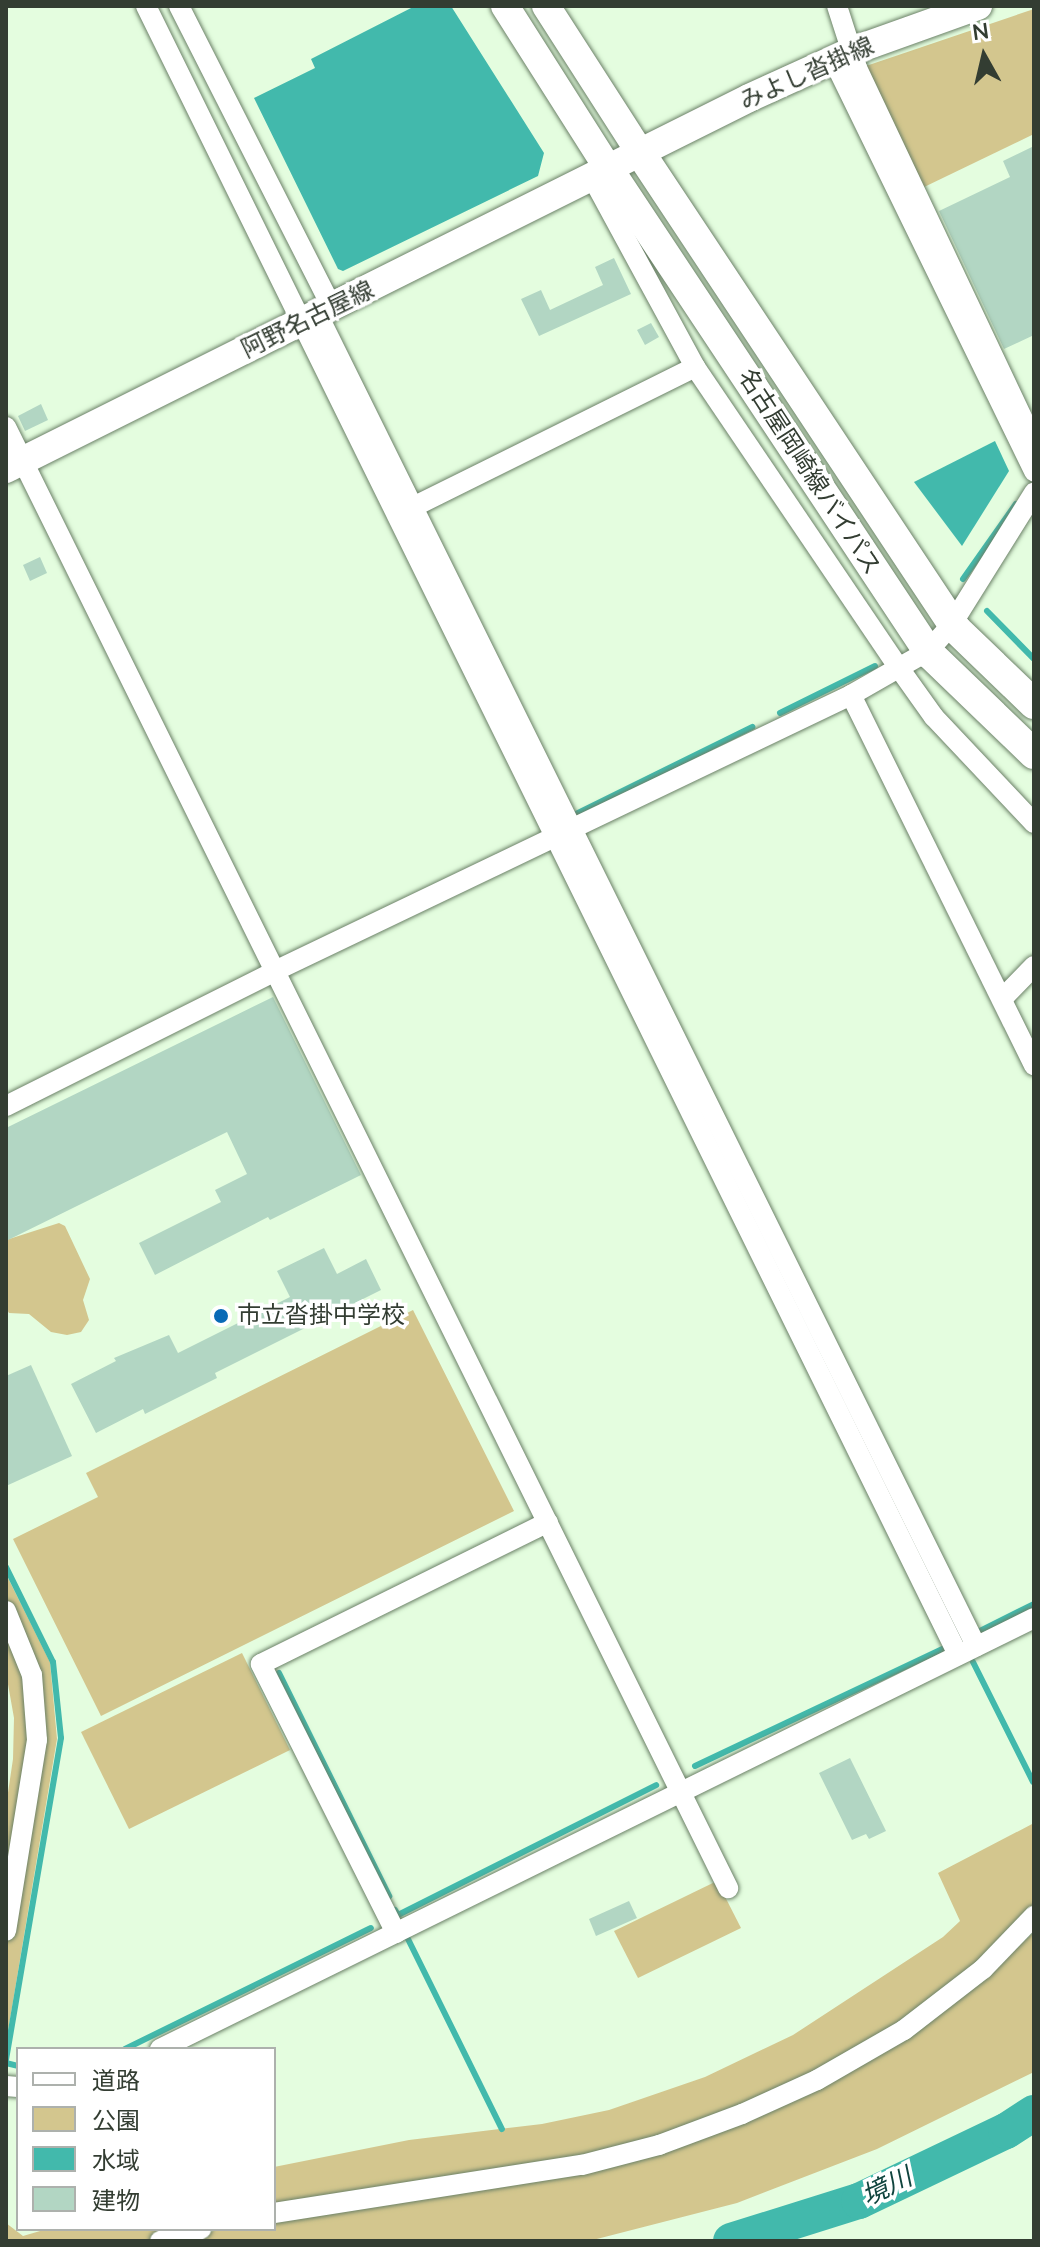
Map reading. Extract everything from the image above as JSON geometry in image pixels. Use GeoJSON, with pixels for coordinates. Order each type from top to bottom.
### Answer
{"type":"FeatureCollection","features":[{"type":"Feature","properties":{"kind":"main road"},"geometry":{"type":"LineString","coordinates":[[505,6],[601,174]]}},
{"type":"Feature","properties":{"kind":"main road"},"geometry":{"type":"LineString","coordinates":[[546,6],[641,154]]}},
{"type":"Feature","properties":{"kind":"main road","name":"みよし沓掛線"},"geometry":{"type":"LineString","coordinates":[[641,154],[843,55],[978,6]]}},
{"type":"Feature","properties":{"kind":"main road","name":"阿野名古屋線"},"geometry":{"type":"LineString","coordinates":[[14,464],[641,154]]}},
{"type":"Feature","properties":{"kind":"main road","name":"名古屋岡崎線バイパス"},"geometry":{"type":"LineString","coordinates":[[641,154],[952,624],[1034,704]]}},
{"type":"Feature","properties":{"kind":"main road","name":"名古屋岡崎線バイパス"},"geometry":{"type":"LineString","coordinates":[[601,174],[928,651],[1034,754]]}},
{"type":"Feature","properties":{"kind":"street"},"geometry":{"type":"LineString","coordinates":[[146,6],[317,315],[413,507],[564,832]]}},
{"type":"Feature","properties":{"kind":"street"},"geometry":{"type":"LineString","coordinates":[[179,6],[317,315],[564,832],[967,1651]]}},
{"type":"Feature","properties":{"kind":"street"},"geometry":{"type":"LineString","coordinates":[[837,6],[843,55],[1034,472]]}},
{"type":"Feature","properties":{"kind":"street"},"geometry":{"type":"LineString","coordinates":[[843,55],[857,68],[1034,442]]}},
{"type":"Feature","properties":{"kind":"street"},"geometry":{"type":"LineString","coordinates":[[601,174],[695,367],[934,717],[1034,823]]}},
{"type":"Feature","properties":{"kind":"street"},"geometry":{"type":"LineString","coordinates":[[413,507],[695,367]]}},
{"type":"Feature","properties":{"kind":"street"},"geometry":{"type":"LineString","coordinates":[[6,427],[14,464],[277,970],[728,1888]]}},
{"type":"Feature","properties":{"kind":"street"},"geometry":{"type":"LineString","coordinates":[[8,1102],[851,695],[928,651],[952,624],[1033,496]]}},
{"type":"Feature","properties":{"kind":"street"},"geometry":{"type":"LineString","coordinates":[[851,695],[1034,1065]]}},
{"type":"Feature","properties":{"kind":"street"},"geometry":{"type":"LineString","coordinates":[[1002,999],[1034,966]]}},
{"type":"Feature","properties":{"kind":"street"},"geometry":{"type":"LineString","coordinates":[[396,1933],[261,1664],[548,1522]]}},
{"type":"Feature","properties":{"kind":"street"},"geometry":{"type":"LineString","coordinates":[[6,1611],[32,1675],[37,1740],[6,1931]]}},
{"type":"Feature","properties":{"kind":"street"},"geometry":{"type":"LineString","coordinates":[[164,2047],[1034,1618]]}},
{"type":"Feature","properties":{"kind":"street"},"geometry":{"type":"LineString","coordinates":[[276,2213],[582,2165],[659,2145],[742,2114],[817,2080],[904,2030],[983,1969],[1034,1916]]}},
{"type":"Feature","properties":{"kind":"street"},"geometry":{"type":"LineString","coordinates":[[160,2241],[194,2231]]}},
{"type":"Feature","properties":{"kind":"green space"},"geometry":{"type":"Polygon","coordinates":[[[1034,9],[1034,134],[920,189],[863,67],[1034,9]]]}},
{"type":"Feature","properties":{"kind":"green space"},"geometry":{"type":"Polygon","coordinates":[[[59,1223],[65,1226],[90,1279],[83,1300],[89,1320],[81,1332],[67,1335],[51,1332],[29,1314],[9,1313],[6,1308],[6,1240],[59,1223]]]}},
{"type":"Feature","properties":{"kind":"green space"},"geometry":{"type":"Polygon","coordinates":[[[413,1310],[514,1511],[101,1716],[13,1539],[98,1497],[86,1473],[413,1310]]]}},
{"type":"Feature","properties":{"kind":"green space"},"geometry":{"type":"Polygon","coordinates":[[[6,1574],[50,1662],[57,1739],[6,2043],[6,1945],[43,1740],[13,1613],[6,1601],[6,1574]]]}},
{"type":"Feature","properties":{"kind":"green space"},"geometry":{"type":"Polygon","coordinates":[[[6,1622],[32,1713],[6,1905],[6,1806],[13,1759],[14,1718],[6,1673],[6,1622]]]}},
{"type":"Feature","properties":{"kind":"green space"},"geometry":{"type":"Polygon","coordinates":[[[242,1653],[290,1750],[129,1829],[81,1732],[242,1653]]]}},
{"type":"Feature","properties":{"kind":"green space"},"geometry":{"type":"Polygon","coordinates":[[[1034,1823],[1034,1906],[995,1949],[862,2049],[739,2109],[582,2160],[276,2206],[276,2167],[409,2140],[542,2124],[609,2110],[705,2077],[793,2035],[943,1937],[960,1921],[938,1873],[1034,1823]]]}},
{"type":"Feature","properties":{"kind":"green space"},"geometry":{"type":"Polygon","coordinates":[[[717,1881],[741,1928],[638,1978],[614,1931],[717,1881]]]}},
{"type":"Feature","properties":{"kind":"green space"},"geometry":{"type":"Polygon","coordinates":[[[1034,1932],[1034,2072],[877,2149],[737,2203],[589,2241],[177,2241],[214,2231],[276,2231],[276,2217],[486,2185],[777,2106],[1004,1960],[1034,1932]]]}},
{"type":"Feature","properties":{"kind":"green space"},"geometry":{"type":"Polygon","coordinates":[[[6,2223],[23,2236],[40,2231],[172,2231],[145,2241],[6,2241],[6,2223]]]}},
{"type":"Feature","properties":{"kind":"water"},"geometry":{"type":"Polygon","coordinates":[[[415,6],[451,6],[544,153],[538,176],[343,271],[338,269],[254,98],[315,68],[311,59],[415,6]]]}},
{"type":"Feature","properties":{"kind":"water"},"geometry":{"type":"Polygon","coordinates":[[[995,441],[1009,471],[962,546],[914,482],[995,441]]]}},
{"type":"Feature","properties":{"kind":"building"},"geometry":{"type":"Polygon","coordinates":[[[1034,146],[1034,335],[1004,349],[939,211],[1010,177],[1003,161],[1034,146]]]}},
{"type":"Feature","properties":{"kind":"building"},"geometry":{"type":"Polygon","coordinates":[[[614,258],[631,294],[539,336],[521,299],[541,290],[550,310],[603,285],[595,267],[614,258]]]}},
{"type":"Feature","properties":{"kind":"building"},"geometry":{"type":"Polygon","coordinates":[[[651,323],[659,337],[645,345],[637,330],[651,323]]]}},
{"type":"Feature","properties":{"kind":"building"},"geometry":{"type":"Polygon","coordinates":[[[41,404],[48,420],[25,431],[18,416],[41,404]]]}},
{"type":"Feature","properties":{"kind":"building"},"geometry":{"type":"Polygon","coordinates":[[[40,557],[47,573],[30,581],[23,565],[40,557]]]}},
{"type":"Feature","properties":{"kind":"building"},"geometry":{"type":"Polygon","coordinates":[[[273,997],[361,1175],[270,1220],[268,1217],[155,1275],[139,1243],[221,1202],[215,1190],[247,1174],[227,1132],[6,1241],[6,1128],[273,997]]]}},
{"type":"Feature","properties":{"kind":"building"},"geometry":{"type":"Polygon","coordinates":[[[324,1248],[337,1274],[366,1259],[381,1290],[215,1373],[217,1378],[145,1414],[143,1409],[96,1433],[71,1384],[116,1361],[114,1358],[169,1335],[178,1353],[290,1297],[277,1271],[324,1248]]]}},
{"type":"Feature","properties":{"kind":"building"},"geometry":{"type":"Polygon","coordinates":[[[31,1365],[72,1456],[6,1486],[6,1376],[31,1365]]]}},
{"type":"Feature","properties":{"kind":"building"},"geometry":{"type":"Polygon","coordinates":[[[850,1758],[886,1831],[869,1839],[866,1834],[852,1840],[819,1773],[850,1758]]]}},
{"type":"Feature","properties":{"kind":"building"},"geometry":{"type":"Polygon","coordinates":[[[629,1901],[637,1918],[596,1936],[589,1919],[629,1901]]]}},
{"type":"Feature","properties":{"kind":"waterway"},"geometry":{"type":"LineString","coordinates":[[963,579],[1016,504]]}},
{"type":"Feature","properties":{"kind":"waterway"},"geometry":{"type":"LineString","coordinates":[[987,611],[1034,659]]}},
{"type":"Feature","properties":{"kind":"waterway"},"geometry":{"type":"LineString","coordinates":[[780,713],[875,666]]}},
{"type":"Feature","properties":{"kind":"waterway"},"geometry":{"type":"LineString","coordinates":[[574,815],[752,727]]}},
{"type":"Feature","properties":{"kind":"waterway"},"geometry":{"type":"LineString","coordinates":[[6,1567],[53,1662],[61,1738],[6,2060]]}},
{"type":"Feature","properties":{"kind":"waterway"},"geometry":{"type":"LineString","coordinates":[[976,1633],[1034,1604]]}},
{"type":"Feature","properties":{"kind":"waterway"},"geometry":{"type":"LineString","coordinates":[[695,1766],[945,1648]]}},
{"type":"Feature","properties":{"kind":"waterway"},"geometry":{"type":"LineString","coordinates":[[973,1662],[1033,1782]]}},
{"type":"Feature","properties":{"kind":"waterway"},"geometry":{"type":"LineString","coordinates":[[279,1673],[389,1896]]}},
{"type":"Feature","properties":{"kind":"waterway"},"geometry":{"type":"LineString","coordinates":[[395,1910],[398,1915],[656,1785]]}},
{"type":"Feature","properties":{"kind":"waterway"},"geometry":{"type":"LineString","coordinates":[[129,2047],[371,1928]]}},
{"type":"Feature","properties":{"kind":"waterway"},"geometry":{"type":"LineString","coordinates":[[408,1939],[502,2129]]}},
{"type":"Feature","properties":{"kind":"waterway"},"geometry":{"type":"LineString","coordinates":[[6,2063],[16,2066]]}},
{"type":"Feature","properties":{"kind":"waterway","name":"境川"},"geometry":{"type":"LineString","coordinates":[[731,2241],[859,2201],[1006,2131],[1034,2113]]}},
{"type":"Feature","properties":{"kind":"place","name":"市立沓掛中学校"},"geometry":{"type":"Point","coordinates":[221,1316]}}]}
